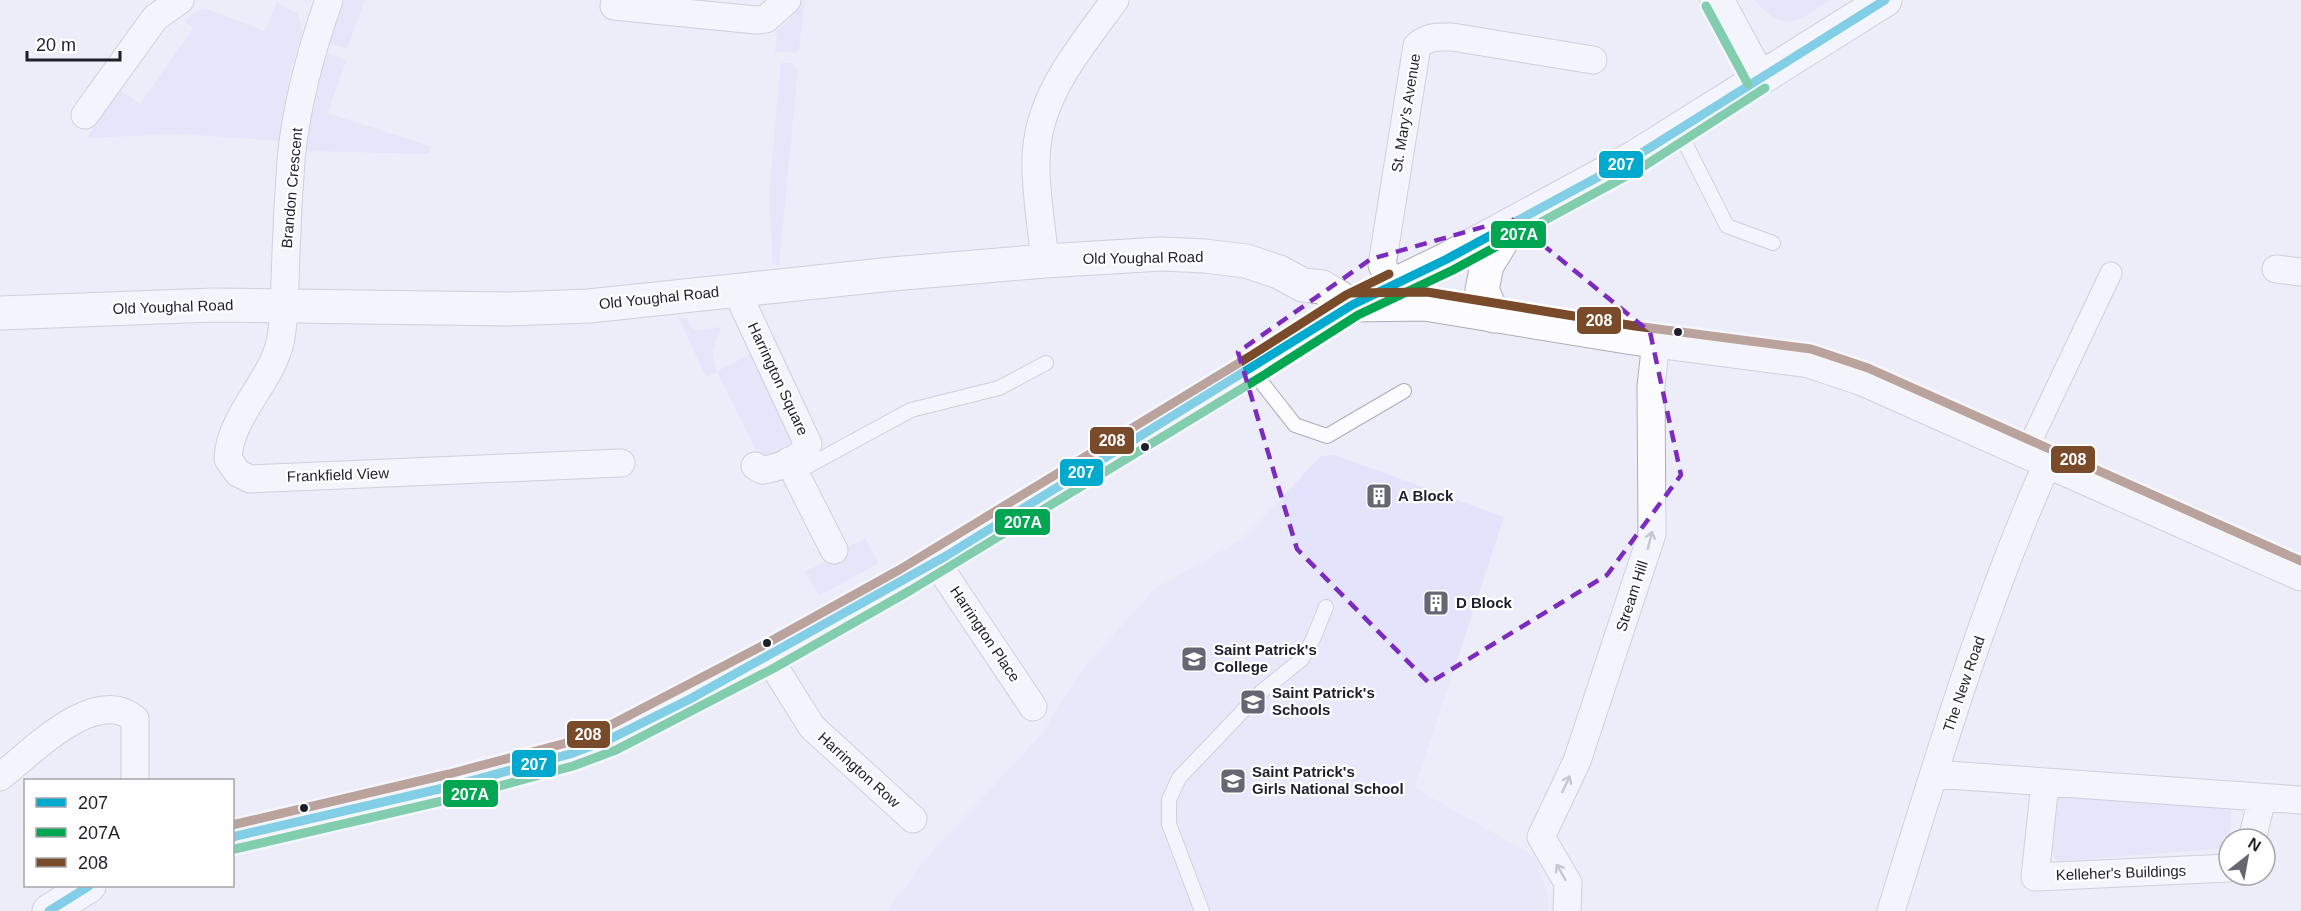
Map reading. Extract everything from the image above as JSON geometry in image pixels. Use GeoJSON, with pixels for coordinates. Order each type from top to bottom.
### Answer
{"type":"FeatureCollection","features":[{"type":"Feature","properties":{"kind":"street"},"geometry":{"type":"LineString","coordinates":[[85,115],[155,18],[180,0]]}},
{"type":"Feature","properties":{"kind":"street"},"geometry":{"type":"LineString","coordinates":[[614,6],[698,8],[756,20],[766,19],[787,0]]}},
{"type":"Feature","properties":{"kind":"street"},"geometry":{"type":"LineString","coordinates":[[1045,261],[1036,159],[1042,127],[1059,78],[1114,0]]}},
{"type":"Feature","properties":{"kind":"street"},"geometry":{"type":"LineString","coordinates":[[1717,0],[1759,78]]}},
{"type":"Feature","properties":{"kind":"street"},"geometry":{"type":"LineString","coordinates":[[234,837],[452,786],[570,754],[610,739],[768,657],[936,562],[1352,305],[1513,223],[1635,157],[1886,0]]}},
{"type":"Feature","properties":{"kind":"street","name":"Brandon Crescent"},"geometry":{"type":"LineString","coordinates":[[284,306],[292,159],[302,93],[326,1]]}},
{"type":"Feature","properties":{"kind":"street","name":"St. Mary's Avenue"},"geometry":{"type":"LineString","coordinates":[[1394,285],[1382,265],[1417,46],[1433,37],[1452,37],[1593,60]]}},
{"type":"Feature","properties":{"kind":"street"},"geometry":{"type":"LineString","coordinates":[[1494,316],[1482,290],[1487,265],[1513,223]]}},
{"type":"Feature","properties":{"kind":"street","name":"Old Youghal Road"},"geometry":{"type":"LineString","coordinates":[[0,313],[214,305],[543,308],[589,306],[1045,261],[1161,254],[1246,261],[1279,272],[1303,285],[1322,287],[1352,305]]}},
{"type":"Feature","properties":{"kind":"street"},"geometry":{"type":"LineString","coordinates":[[2037,457],[2111,273]]}},
{"type":"Feature","properties":{"kind":"street","name":"Harrington Square"},"geometry":{"type":"LineString","coordinates":[[736,290],[808,444],[792,467]]}},
{"type":"Feature","properties":{"kind":"street"},"geometry":{"type":"LineString","coordinates":[[1352,305],[1425,304],[1656,341],[1809,361],[1863,380],[2301,574]]}},
{"type":"Feature","properties":{"kind":"street","name":"Frankfield View"},"geometry":{"type":"LineString","coordinates":[[284,306],[280,341],[274,361],[231,438],[228,449],[228,459],[238,472],[250,478],[621,464]]}},
{"type":"Feature","properties":{"kind":"street","name":"Stream Hill"},"geometry":{"type":"LineString","coordinates":[[1567,911],[1568,883],[1541,837],[1577,761],[1652,534],[1651,386],[1656,341]]}},
{"type":"Feature","properties":{"kind":"street","name":"The New Road"},"geometry":{"type":"LineString","coordinates":[[1891,911],[1934,774],[2017,529],[2037,457]]}},
{"type":"Feature","properties":{"kind":"street"},"geometry":{"type":"LineString","coordinates":[[755,466],[762,470],[792,467],[834,550]]}},
{"type":"Feature","properties":{"kind":"street","name":"Harrington Place"},"geometry":{"type":"LineString","coordinates":[[936,562],[1033,707]]}},
{"type":"Feature","properties":{"kind":"street","name":"Harrington Row"},"geometry":{"type":"LineString","coordinates":[[768,657],[812,727],[914,819]]}},
{"type":"Feature","properties":{"kind":"street"},"geometry":{"type":"LineString","coordinates":[[0,777],[71,721],[104,709],[119,710],[135,719],[135,779]]}},
{"type":"Feature","properties":{"kind":"street"},"geometry":{"type":"LineString","coordinates":[[1934,774],[2301,800]]}},
{"type":"Feature","properties":{"kind":"street","name":"Kelleher's Buildings"},"geometry":{"type":"LineString","coordinates":[[2045,783],[2035,877],[2217,869]]}},
{"type":"Feature","properties":{"kind":"street"},"geometry":{"type":"LineString","coordinates":[[2255,827],[2262,799]]}},
{"type":"Feature","properties":{"kind":"street"},"geometry":{"type":"LineString","coordinates":[[49,911],[86,887]]}},
{"type":"Feature","properties":{"kind":"lane"},"geometry":{"type":"LineString","coordinates":[[1678,129],[1726,226],[1773,243]]}},
{"type":"Feature","properties":{"kind":"lane"},"geometry":{"type":"LineString","coordinates":[[792,467],[911,410],[999,388],[1046,363]]}},
{"type":"Feature","properties":{"kind":"lane"},"geometry":{"type":"LineString","coordinates":[[1251,369],[1294,425],[1328,436],[1404,391]]}},
{"type":"Feature","properties":{"kind":"lane"},"geometry":{"type":"LineString","coordinates":[[1202,911],[1169,824],[1169,800],[1179,778],[1261,692],[1302,659],[1326,607]]}},
{"type":"Feature","properties":{"kind":"highlighted area"},"geometry":{"type":"Polygon","coordinates":[[[1511,219],[1650,332],[1681,475],[1607,575],[1429,683],[1297,549],[1238,352],[1371,259],[1511,219]]]}},
{"type":"Feature","properties":{"kind":"shaded area"},"geometry":{"type":"Polygon","coordinates":[[[344,0],[365,0],[347,49],[329,43],[344,0]]]}},
{"type":"Feature","properties":{"kind":"shaded area"},"geometry":{"type":"Polygon","coordinates":[[[805,0],[799,50],[795,53],[775,52],[777,31],[789,21],[805,0]]]}},
{"type":"Feature","properties":{"kind":"shaded area"},"geometry":{"type":"Polygon","coordinates":[[[1754,0],[1830,0],[1800,19],[1783,21],[1774,18],[1754,0]]]}},
{"type":"Feature","properties":{"kind":"shaded area"},"geometry":{"type":"Polygon","coordinates":[[[277,2],[298,14],[303,33],[290,71],[279,141],[180,134],[87,138],[120,90],[140,104],[193,28],[185,22],[193,14],[202,10],[210,10],[265,31],[277,2]]]}},
{"type":"Feature","properties":{"kind":"shaded area"},"geometry":{"type":"Polygon","coordinates":[[[325,53],[346,60],[328,113],[432,147],[428,154],[306,151],[309,107],[325,53]]]}},
{"type":"Feature","properties":{"kind":"shaded area"},"geometry":{"type":"Polygon","coordinates":[[[781,63],[791,63],[798,69],[779,265],[773,265],[769,197],[781,63]]]}},
{"type":"Feature","properties":{"kind":"shaded area"},"geometry":{"type":"Polygon","coordinates":[[[678,317],[687,319],[694,331],[720,327],[713,352],[717,371],[757,351],[799,441],[767,459],[758,454],[717,372],[706,377],[678,317]]]}},
{"type":"Feature","properties":{"kind":"shaded area","name":"Saint Patrick's Schools"},"geometry":{"type":"Polygon","coordinates":[[[1335,455],[1504,517],[1415,788],[1535,856],[1548,897],[1548,911],[887,911],[931,852],[1041,735],[1083,668],[1156,588],[1242,539],[1321,456],[1335,455]]]}},
{"type":"Feature","properties":{"kind":"shaded area"},"geometry":{"type":"Polygon","coordinates":[[[865,538],[879,563],[819,596],[805,572],[865,538]]]}},
{"type":"Feature","properties":{"kind":"shaded area"},"geometry":{"type":"Polygon","coordinates":[[[2056,793],[2231,807],[2230,827],[2217,827],[2217,849],[2060,861],[2055,859],[2051,851],[2056,793]]]}},
{"type":"Feature","properties":{"kind":"transit line","name":"207"},"geometry":{"type":"LineString","coordinates":[[234,837],[452,786],[570,754],[610,739],[690,699],[946,556],[1352,305],[1447,259],[1635,157],[1885,0]]}},
{"type":"Feature","properties":{"kind":"transit line","name":"207A"},"geometry":{"type":"LineString","coordinates":[[1706,6],[1748,84]]}},
{"type":"Feature","properties":{"kind":"transit line","name":"207A"},"geometry":{"type":"LineString","coordinates":[[235,849],[455,798],[573,766],[616,750],[774,668],[911,590],[1264,375],[1358,315],[1453,270],[1641,168],[1765,88]]}},
{"type":"Feature","properties":{"kind":"transit line","name":"208"},"geometry":{"type":"LineString","coordinates":[[234,825],[449,774],[566,743],[605,728],[762,646],[899,570],[1252,355],[1346,295],[1389,274]]}},
{"type":"Feature","properties":{"kind":"transit line","name":"208"},"geometry":{"type":"LineString","coordinates":[[1352,293],[1427,292],[1635,326],[1811,349],[1868,368],[2301,561]]}},
{"type":"Feature","properties":{"kind":"transit line","name":"207"},"geometry":{"type":"LineString","coordinates":[[49,911],[87,887]]}},
{"type":"Feature","properties":{"kind":"place","name":"A Block"},"geometry":{"type":"Point","coordinates":[1379,496]}},
{"type":"Feature","properties":{"kind":"place","name":"D Block"},"geometry":{"type":"Point","coordinates":[1436,603]}},
{"type":"Feature","properties":{"kind":"place","name":"Saint Patrick's College"},"geometry":{"type":"Point","coordinates":[1194,659]}},
{"type":"Feature","properties":{"kind":"place","name":"Saint Patrick's Schools"},"geometry":{"type":"Point","coordinates":[1253,702]}},
{"type":"Feature","properties":{"kind":"place","name":"Saint Patrick's Girls National School"},"geometry":{"type":"Point","coordinates":[1233,781]}}]}
